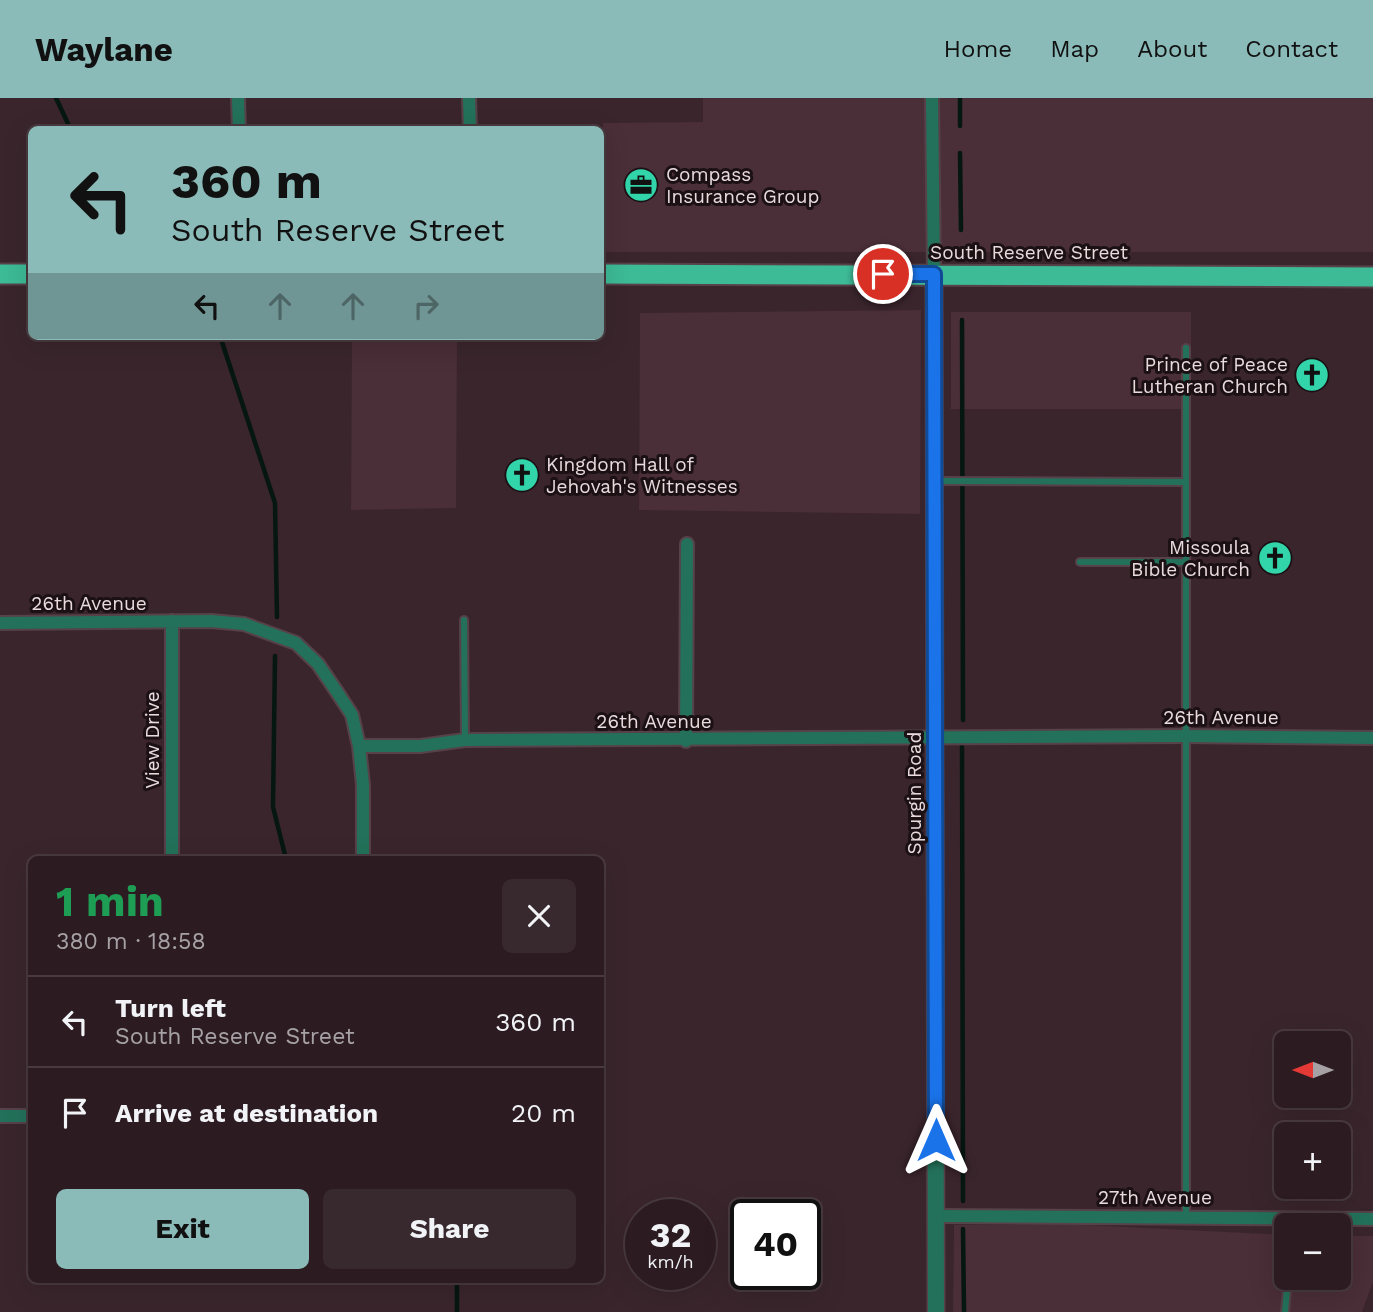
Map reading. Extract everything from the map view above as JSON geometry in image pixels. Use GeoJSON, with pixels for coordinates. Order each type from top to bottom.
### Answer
{"type":"FeatureCollection","features":[{"type":"Feature","properties":{"kind":"highway"},"geometry":{"type":"LineString","coordinates":[[0,274],[28,274]]}},
{"type":"Feature","properties":{"kind":"highway","name":"South Reserve Street"},"geometry":{"type":"LineString","coordinates":[[604,274],[1373,277]]}},
{"type":"Feature","properties":{"kind":"street"},"geometry":{"type":"LineString","coordinates":[[238,98],[239,126]]}},
{"type":"Feature","properties":{"kind":"street"},"geometry":{"type":"LineString","coordinates":[[470,98],[470,126]]}},
{"type":"Feature","properties":{"kind":"street"},"geometry":{"type":"LineString","coordinates":[[932,98],[934,274]]}},
{"type":"Feature","properties":{"kind":"street","name":"Spurgin Road"},"geometry":{"type":"LineString","coordinates":[[934,274],[936,1312]]}},
{"type":"Feature","properties":{"kind":"street"},"geometry":{"type":"LineString","coordinates":[[686,741],[687,544]]}},
{"type":"Feature","properties":{"kind":"street","name":"26th Avenue"},"geometry":{"type":"LineString","coordinates":[[0,622],[172,621],[244,624],[296,643],[318,664],[352,715],[359,746],[420,746],[465,740],[686,741],[1186,736],[1373,738]]}},
{"type":"Feature","properties":{"kind":"street","name":"View Drive"},"geometry":{"type":"LineString","coordinates":[[172,621],[172,856]]}},
{"type":"Feature","properties":{"kind":"street"},"geometry":{"type":"LineString","coordinates":[[359,746],[363,785],[363,856]]}},
{"type":"Feature","properties":{"kind":"street"},"geometry":{"type":"LineString","coordinates":[[0,1116],[28,1116]]}},
{"type":"Feature","properties":{"kind":"street","name":"27th Avenue"},"geometry":{"type":"LineString","coordinates":[[937,1216],[1186,1217],[1274,1220]]}},
{"type":"Feature","properties":{"kind":"street","name":"27th Avenue"},"geometry":{"type":"LineString","coordinates":[[1351,1220],[1373,1219]]}},
{"type":"Feature","properties":{"kind":"lane"},"geometry":{"type":"LineString","coordinates":[[1186,348],[1186,1217]]}},
{"type":"Feature","properties":{"kind":"lane"},"geometry":{"type":"LineString","coordinates":[[934,481],[1186,482]]}},
{"type":"Feature","properties":{"kind":"lane"},"geometry":{"type":"LineString","coordinates":[[1080,562],[1187,562]]}},
{"type":"Feature","properties":{"kind":"lane"},"geometry":{"type":"LineString","coordinates":[[464,621],[465,740]]}},
{"type":"Feature","properties":{"kind":"lane"},"geometry":{"type":"LineString","coordinates":[[1285,1312],[1287,1290]]}},
{"type":"Feature","properties":{"kind":"shaded area"},"geometry":{"type":"Polygon","coordinates":[[[703,98],[1373,98],[1373,252],[604,252],[603,123],[703,122],[703,98]]]}},
{"type":"Feature","properties":{"kind":"shaded area"},"geometry":{"type":"Polygon","coordinates":[[[921,310],[920,514],[639,510],[640,313],[921,310]]]}},
{"type":"Feature","properties":{"kind":"shaded area"},"geometry":{"type":"Polygon","coordinates":[[[951,312],[1191,312],[1191,409],[951,409],[951,312]]]}},
{"type":"Feature","properties":{"kind":"shaded area"},"geometry":{"type":"Polygon","coordinates":[[[352,340],[457,340],[456,508],[351,510],[352,340]]]}},
{"type":"Feature","properties":{"kind":"shaded area"},"geometry":{"type":"Polygon","coordinates":[[[1066,1224],[1274,1234],[1274,1290],[1351,1290],[1351,1236],[1373,1236],[1373,1282],[1362,1312],[953,1312],[954,1225],[1066,1224]]]}},
{"type":"Feature","properties":{"kind":"waterway"},"geometry":{"type":"LineString","coordinates":[[56,98],[69,126]]}},
{"type":"Feature","properties":{"kind":"waterway"},"geometry":{"type":"LineString","coordinates":[[960,98],[960,126]]}},
{"type":"Feature","properties":{"kind":"waterway"},"geometry":{"type":"LineString","coordinates":[[960,153],[961,230]]}},
{"type":"Feature","properties":{"kind":"waterway"},"geometry":{"type":"LineString","coordinates":[[962,320],[963,720]]}},
{"type":"Feature","properties":{"kind":"waterway"},"geometry":{"type":"LineString","coordinates":[[221,340],[275,503],[277,617]]}},
{"type":"Feature","properties":{"kind":"waterway"},"geometry":{"type":"LineString","coordinates":[[275,656],[273,807],[285,856]]}},
{"type":"Feature","properties":{"kind":"waterway"},"geometry":{"type":"LineString","coordinates":[[962,747],[963,1201]]}},
{"type":"Feature","properties":{"kind":"waterway"},"geometry":{"type":"LineString","coordinates":[[963,1229],[964,1312]]}},
{"type":"Feature","properties":{"kind":"waterway"},"geometry":{"type":"LineString","coordinates":[[457,1283],[457,1312]]}},
{"type":"Feature","properties":{"kind":"place","name":"Compass Insurance Group"},"geometry":{"type":"Point","coordinates":[641,185]}},
{"type":"Feature","properties":{"kind":"place","name":"Prince of Peace Lutheran Church"},"geometry":{"type":"Point","coordinates":[1312,375]}},
{"type":"Feature","properties":{"kind":"place","name":"Kingdom Hall of Jehovah's Witnesses"},"geometry":{"type":"Point","coordinates":[522,475]}},
{"type":"Feature","properties":{"kind":"place","name":"Missoula Bible Church"},"geometry":{"type":"Point","coordinates":[1275,558]}},
{"type":"Feature","properties":{"kind":"route"},"geometry":{"type":"LineString","coordinates":[[883,274],[934,274],[936,1140]]}}]}
